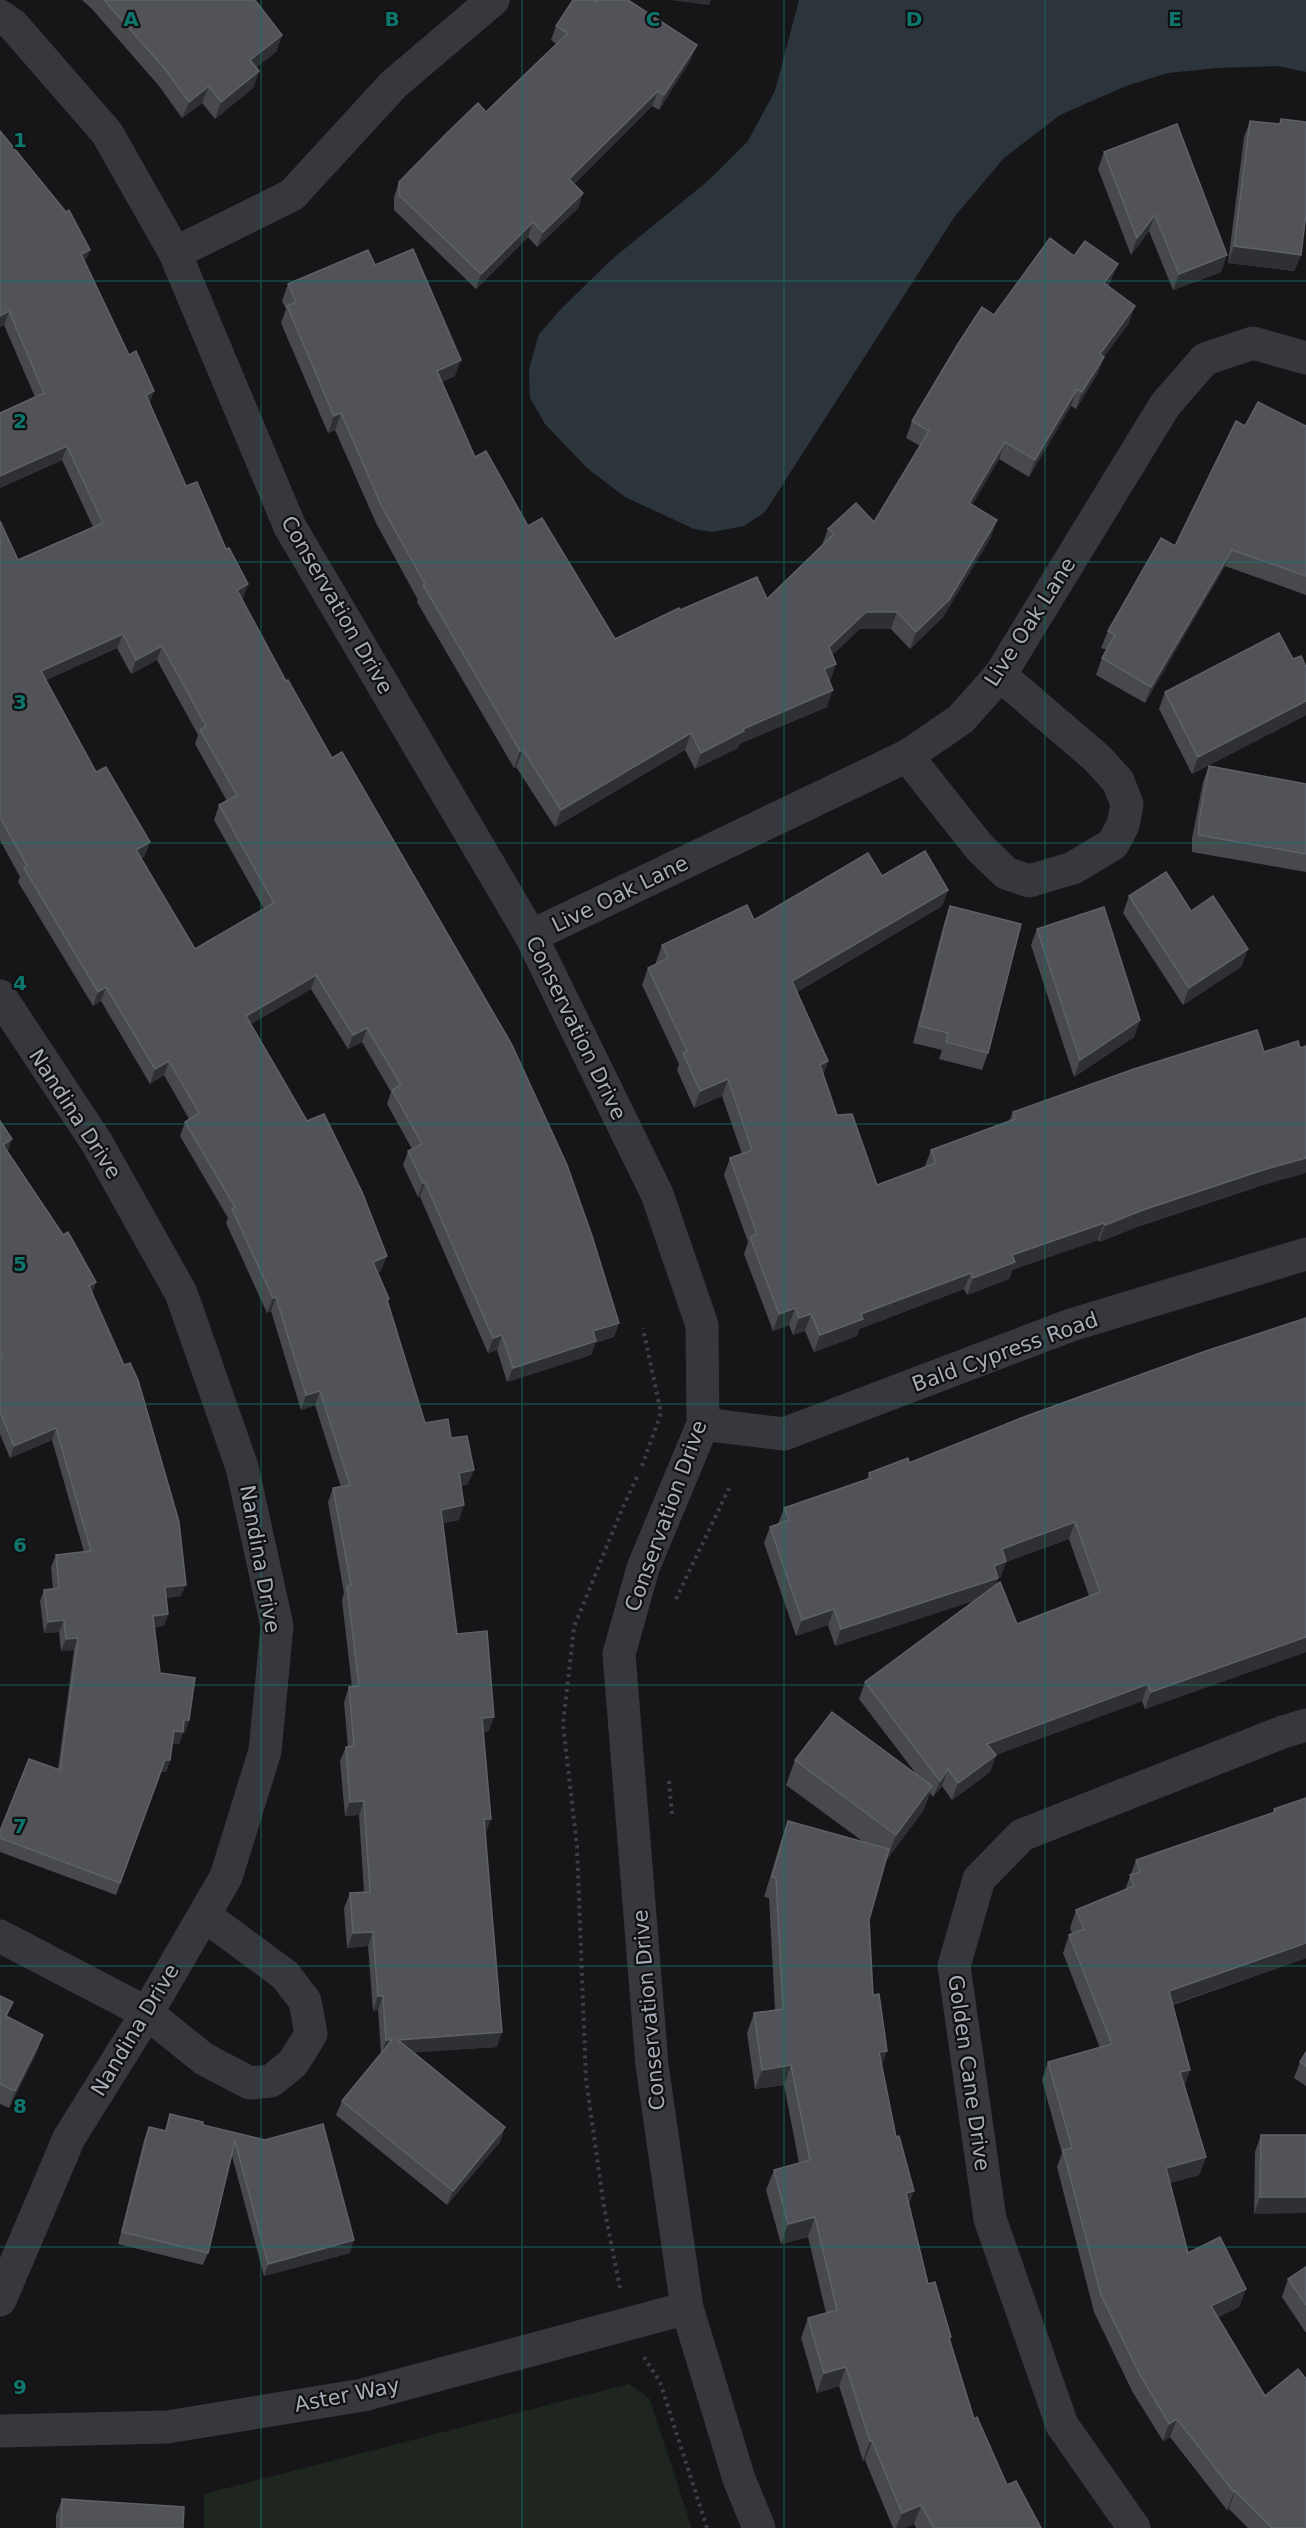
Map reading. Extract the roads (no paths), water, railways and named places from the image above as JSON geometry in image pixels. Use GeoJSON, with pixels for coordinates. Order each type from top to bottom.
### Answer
{"type":"FeatureCollection","features":[{"type":"Feature","properties":{"kind":"street"},"geometry":{"type":"LineString","coordinates":[[175,253],[292,195],[394,84],[493,0]]}},
{"type":"Feature","properties":{"kind":"street","name":"Conservation Drive"},"geometry":{"type":"LineString","coordinates":[[0,16],[13,25],[107,133],[175,253],[290,527],[531,936],[661,1205],[702,1325],[704,1424],[643,1568],[619,1654],[652,2065],[687,2308],[740,2479],[759,2528]]}},
{"type":"Feature","properties":{"kind":"street","name":"Live Oak Lane"},"geometry":{"type":"LineString","coordinates":[[531,936],[907,756],[962,719],[1000,675],[1165,405],[1205,359],[1253,343],[1306,358]]}},
{"type":"Feature","properties":{"kind":"street"},"geometry":{"type":"LineString","coordinates":[[907,756],[980,848],[1005,873],[1029,881],[1073,868],[1113,844],[1124,825],[1127,804],[1118,781],[1097,758],[1000,675]]}},
{"type":"Feature","properties":{"kind":"street","name":"Nandina Drive"},"geometry":{"type":"LineString","coordinates":[[0,2300],[69,2139],[147,2013],[226,1877],[265,1751],[276,1626],[242,1467],[180,1293],[98,1143],[5,1014]]}},
{"type":"Feature","properties":{"kind":"street","name":"Bald Cypress Road"},"geometry":{"type":"LineString","coordinates":[[704,1424],[784,1434],[1071,1325],[1306,1254]]}},
{"type":"Feature","properties":{"kind":"street","name":"Golden Cane Drive"},"geometry":{"type":"LineString","coordinates":[[1134,2528],[1062,2425],[990,2219],[954,1966],[979,1879],[1022,1835],[1306,1725]]}},
{"type":"Feature","properties":{"kind":"street"},"geometry":{"type":"LineString","coordinates":[[0,1936],[147,2013],[204,2059],[250,2083],[271,2081],[293,2062],[311,2034],[305,2001],[285,1975],[204,1915]]}},
{"type":"Feature","properties":{"kind":"street","name":"Aster Way"},"geometry":{"type":"LineString","coordinates":[[0,2431],[167,2427],[363,2395],[687,2308]]}}]}
